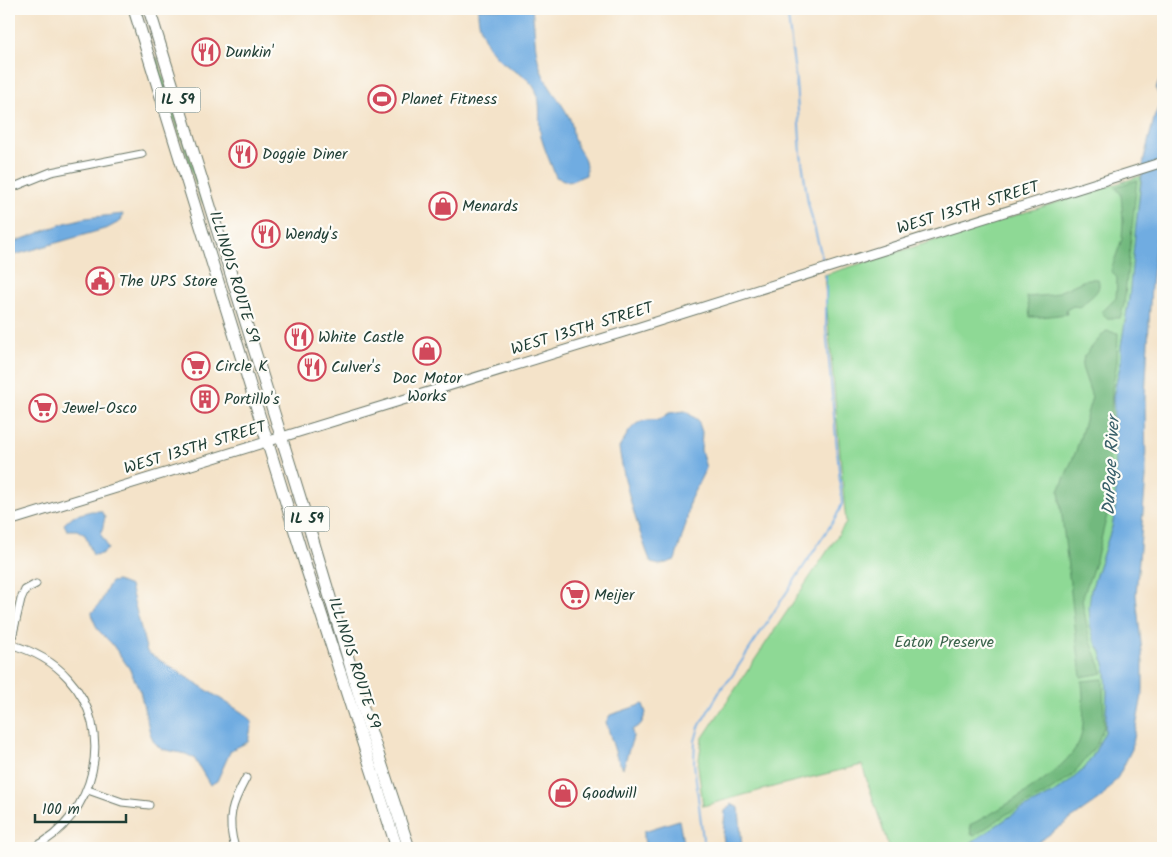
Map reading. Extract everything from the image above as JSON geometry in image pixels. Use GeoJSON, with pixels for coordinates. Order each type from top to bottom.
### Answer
{"type":"FeatureCollection","features":[{"type":"Feature","properties":{"kind":"main road","name":"ILLINOIS ROUTE 59"},"geometry":{"type":"LineString","coordinates":[[134,9],[336,662],[397,848]]}},
{"type":"Feature","properties":{"kind":"main road","name":"ILLINOIS ROUTE 59"},"geometry":{"type":"LineString","coordinates":[[150,9],[354,678],[409,848]]}},
{"type":"Feature","properties":{"kind":"main road"},"geometry":{"type":"LineString","coordinates":[[145,43],[160,44]]}},
{"type":"Feature","properties":{"kind":"main road"},"geometry":{"type":"LineString","coordinates":[[336,662],[354,678]]}},
{"type":"Feature","properties":{"kind":"street"},"geometry":{"type":"LineString","coordinates":[[9,189],[50,172],[142,154]]}},
{"type":"Feature","properties":{"kind":"street","name":"WEST 135TH STREET"},"geometry":{"type":"LineString","coordinates":[[9,521],[282,438],[1163,162]]}},
{"type":"Feature","properties":{"kind":"street"},"geometry":{"type":"LineString","coordinates":[[33,848],[57,834],[78,809],[88,790],[95,750],[93,731],[80,696],[68,678],[53,664],[37,654],[9,646],[21,599],[25,590],[36,584]]}},
{"type":"Feature","properties":{"kind":"street"},"geometry":{"type":"LineString","coordinates":[[235,848],[231,834],[230,819],[234,800],[246,778]]}},
{"type":"Feature","properties":{"kind":"street"},"geometry":{"type":"LineString","coordinates":[[88,790],[122,802],[149,805]]}},
{"type":"Feature","properties":{"kind":"green space"},"geometry":{"type":"Polygon","coordinates":[[[156,57],[199,182],[204,204],[201,201],[183,143],[161,86],[156,57]]]}},
{"type":"Feature","properties":{"kind":"green space","name":"Eaton Preserve"},"geometry":{"type":"Polygon","coordinates":[[[1141,176],[1129,299],[1121,346],[1121,362],[1113,396],[1116,471],[1115,511],[1112,527],[1091,590],[1094,639],[1101,652],[1106,672],[1105,732],[1085,768],[1052,794],[1018,811],[963,848],[889,848],[862,765],[703,806],[698,766],[702,739],[846,523],[824,275],[1141,176]]]}},
{"type":"Feature","properties":{"kind":"green space"},"geometry":{"type":"Polygon","coordinates":[[[1137,180],[1124,305],[1120,318],[1106,318],[1102,312],[1116,298],[1117,278],[1111,270],[1122,239],[1121,194],[1115,187],[1137,180]]]}},
{"type":"Feature","properties":{"kind":"green space"},"geometry":{"type":"Polygon","coordinates":[[[1087,279],[1098,279],[1099,284],[1097,291],[1081,307],[1073,306],[1066,310],[1067,314],[1030,317],[1027,297],[1052,295],[1087,279]]]}},
{"type":"Feature","properties":{"kind":"green space"},"geometry":{"type":"Polygon","coordinates":[[[1106,331],[1118,333],[1117,362],[1112,389],[1108,511],[1096,560],[1082,600],[1089,636],[1103,673],[1081,677],[1059,491],[1076,451],[1092,397],[1082,367],[1084,356],[1106,331]]]}},
{"type":"Feature","properties":{"kind":"green space"},"geometry":{"type":"Polygon","coordinates":[[[1103,679],[1104,726],[1097,744],[1072,776],[1042,796],[1007,814],[974,836],[971,834],[970,825],[1030,789],[1061,766],[1072,754],[1079,742],[1083,728],[1082,681],[1103,679]]]}},
{"type":"Feature","properties":{"kind":"water"},"geometry":{"type":"Polygon","coordinates":[[[478,9],[532,9],[540,67],[570,120],[576,145],[583,156],[586,175],[569,182],[556,177],[541,137],[539,101],[535,89],[525,78],[500,60],[489,47],[482,32],[478,9]]]}},
{"type":"Feature","properties":{"kind":"water"},"geometry":{"type":"Polygon","coordinates":[[[1163,71],[1163,210],[1156,239],[1151,286],[1145,398],[1146,477],[1136,595],[1143,663],[1143,690],[1132,749],[1118,777],[1101,798],[1030,848],[963,848],[1018,811],[1052,794],[1068,783],[1085,768],[1105,732],[1106,672],[1101,652],[1094,639],[1090,624],[1089,607],[1091,590],[1112,527],[1115,511],[1116,471],[1113,396],[1121,362],[1121,346],[1129,299],[1144,158],[1155,115],[1161,101],[1156,89],[1163,71]]]}},
{"type":"Feature","properties":{"kind":"water"},"geometry":{"type":"Polygon","coordinates":[[[123,214],[121,221],[108,228],[11,256],[9,262],[9,244],[65,223],[85,218],[123,214]]]}},
{"type":"Feature","properties":{"kind":"water"},"geometry":{"type":"Polygon","coordinates":[[[685,411],[698,420],[702,432],[701,450],[706,468],[690,500],[686,524],[675,560],[660,565],[651,563],[636,521],[619,448],[630,430],[639,423],[659,420],[669,413],[685,411]]]}},
{"type":"Feature","properties":{"kind":"water"},"geometry":{"type":"Polygon","coordinates":[[[91,511],[101,511],[105,517],[101,535],[108,549],[101,554],[93,555],[85,535],[77,530],[67,530],[64,524],[73,516],[91,511]]]}},
{"type":"Feature","properties":{"kind":"water"},"geometry":{"type":"Polygon","coordinates":[[[117,581],[130,586],[147,652],[246,715],[252,723],[248,742],[231,750],[217,781],[210,785],[194,758],[186,754],[161,749],[154,742],[140,691],[129,668],[112,644],[98,630],[92,612],[99,605],[111,582],[117,581]]]}},
{"type":"Feature","properties":{"kind":"water"},"geometry":{"type":"Polygon","coordinates":[[[643,704],[646,713],[641,724],[632,730],[633,737],[623,768],[617,758],[606,722],[610,715],[643,704]]]}},
{"type":"Feature","properties":{"kind":"water"},"geometry":{"type":"Polygon","coordinates":[[[731,804],[739,808],[742,848],[725,848],[723,836],[725,811],[731,804]]]}},
{"type":"Feature","properties":{"kind":"water"},"geometry":{"type":"Polygon","coordinates":[[[679,820],[684,848],[646,848],[644,831],[679,820]]]}},
{"type":"Feature","properties":{"kind":"waterway"},"geometry":{"type":"LineString","coordinates":[[787,9],[796,82],[801,154],[808,203],[823,261]]}},
{"type":"Feature","properties":{"kind":"waterway"},"geometry":{"type":"LineString","coordinates":[[704,848],[694,763],[695,741],[699,727],[723,686],[730,679],[836,517],[842,504],[826,328],[826,275]]}},
{"type":"Feature","properties":{"kind":"place","name":"Dunkin'"},"geometry":{"type":"Point","coordinates":[206,52]}},
{"type":"Feature","properties":{"kind":"place","name":"Planet Fitness"},"geometry":{"type":"Point","coordinates":[382,99]}},
{"type":"Feature","properties":{"kind":"place","name":"Doggie Diner"},"geometry":{"type":"Point","coordinates":[243,154]}},
{"type":"Feature","properties":{"kind":"place","name":"Menards"},"geometry":{"type":"Point","coordinates":[443,206]}},
{"type":"Feature","properties":{"kind":"place","name":"Wendy's"},"geometry":{"type":"Point","coordinates":[266,234]}},
{"type":"Feature","properties":{"kind":"place","name":"The UPS Store"},"geometry":{"type":"Point","coordinates":[100,281]}},
{"type":"Feature","properties":{"kind":"place","name":"White Castle"},"geometry":{"type":"Point","coordinates":[299,337]}},
{"type":"Feature","properties":{"kind":"place","name":"Doc Motor Works"},"geometry":{"type":"Point","coordinates":[427,351]}},
{"type":"Feature","properties":{"kind":"place","name":"Circle K"},"geometry":{"type":"Point","coordinates":[196,366]}},
{"type":"Feature","properties":{"kind":"place","name":"Culver's"},"geometry":{"type":"Point","coordinates":[312,367]}},
{"type":"Feature","properties":{"kind":"place","name":"Portillo's"},"geometry":{"type":"Point","coordinates":[205,399]}},
{"type":"Feature","properties":{"kind":"place","name":"Jewel-Osco"},"geometry":{"type":"Point","coordinates":[43,408]}},
{"type":"Feature","properties":{"kind":"place","name":"Meijer"},"geometry":{"type":"Point","coordinates":[575,595]}},
{"type":"Feature","properties":{"kind":"place","name":"Goodwill"},"geometry":{"type":"Point","coordinates":[563,793]}},
{"type":"Feature","properties":{"kind":"water label","name":"DuPage River"},"geometry":{"type":"Point","coordinates":[1112,466]}}]}
